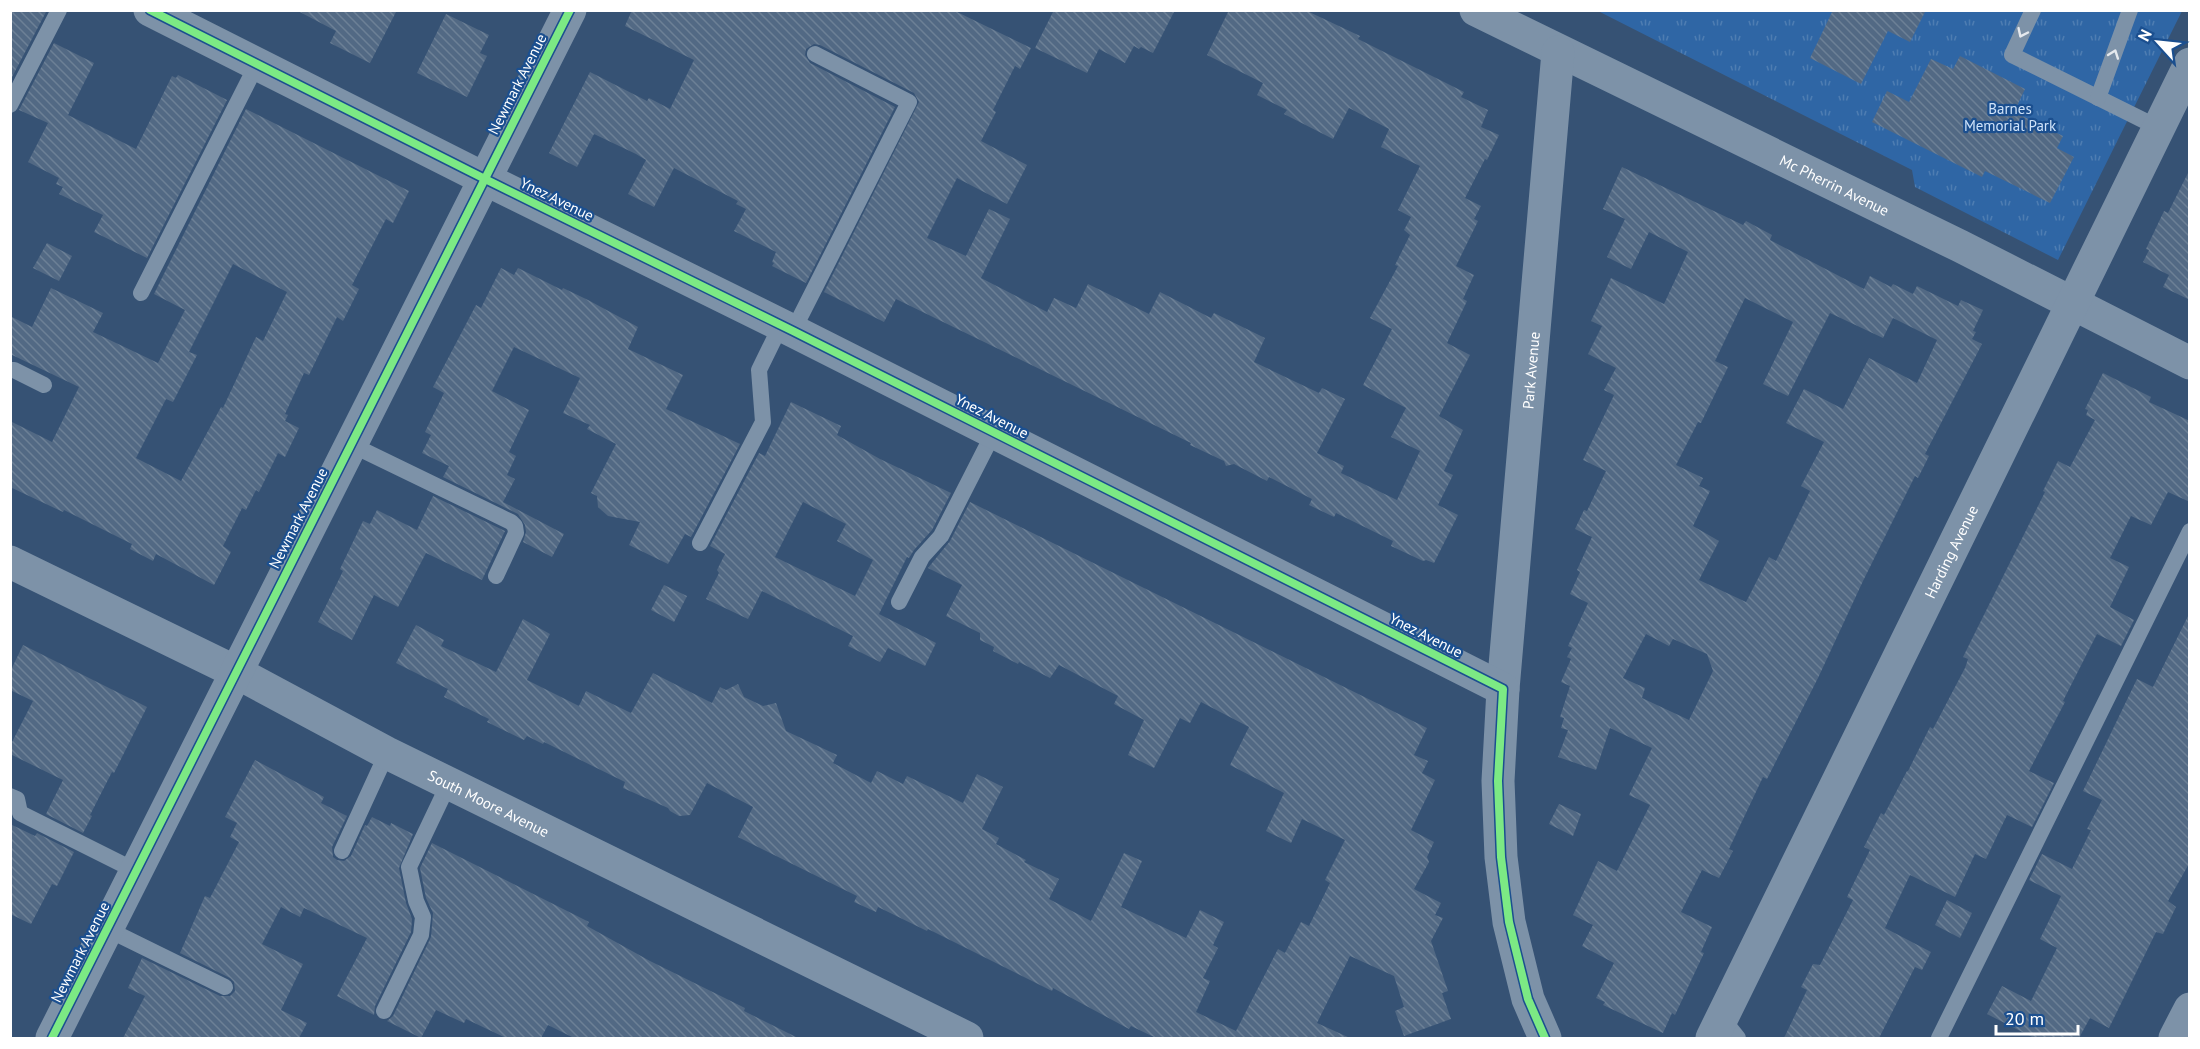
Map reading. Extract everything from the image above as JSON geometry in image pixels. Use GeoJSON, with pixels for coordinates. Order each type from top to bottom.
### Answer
{"type":"FeatureCollection","features":[{"type":"Feature","properties":{"kind":"street","name":"Ynez Avenue"},"geometry":{"type":"LineString","coordinates":[[150,10],[1503,689]]}},
{"type":"Feature","properties":{"kind":"street","name":"Newmark Avenue"},"geometry":{"type":"LineString","coordinates":[[52,1038],[570,10]]}},
{"type":"Feature","properties":{"kind":"street","name":"Mc Pherrin Avenue"},"geometry":{"type":"LineString","coordinates":[[1476,10],[1949,241],[2190,363]]}},
{"type":"Feature","properties":{"kind":"street","name":"Park Avenue"},"geometry":{"type":"LineString","coordinates":[[1503,689],[1558,52]]}},
{"type":"Feature","properties":{"kind":"street","name":"Harding Avenue"},"geometry":{"type":"LineString","coordinates":[[1724,1032],[2190,64]]}},
{"type":"Feature","properties":{"kind":"street","name":"South Moore Avenue"},"geometry":{"type":"LineString","coordinates":[[10,562],[236,672],[387,753],[968,1038]]}},
{"type":"Feature","properties":{"kind":"street"},"geometry":{"type":"LineString","coordinates":[[1503,689],[1498,781],[1501,857],[1509,922],[1525,988],[1545,1038]]}},
{"type":"Feature","properties":{"kind":"street"},"geometry":{"type":"LineString","coordinates":[[2175,1038],[2190,1009]]}},
{"type":"Feature","properties":{"kind":"lane"},"geometry":{"type":"LineString","coordinates":[[10,105],[59,10]]}},
{"type":"Feature","properties":{"kind":"lane"},"geometry":{"type":"LineString","coordinates":[[2033,10],[2012,55],[2159,128]]}},
{"type":"Feature","properties":{"kind":"lane"},"geometry":{"type":"LineString","coordinates":[[2098,98],[2130,10]]}},
{"type":"Feature","properties":{"kind":"lane"},"geometry":{"type":"LineString","coordinates":[[700,543],[763,422],[759,370],[787,328],[909,102],[815,54]]}},
{"type":"Feature","properties":{"kind":"lane"},"geometry":{"type":"LineString","coordinates":[[141,293],[257,64]]}},
{"type":"Feature","properties":{"kind":"lane"},"geometry":{"type":"LineString","coordinates":[[10,370],[44,385]]}},
{"type":"Feature","properties":{"kind":"lane"},"geometry":{"type":"LineString","coordinates":[[899,602],[922,557],[941,536],[994,432]]}},
{"type":"Feature","properties":{"kind":"lane"},"geometry":{"type":"LineString","coordinates":[[350,444],[511,522],[515,526],[516,533],[496,576]]}},
{"type":"Feature","properties":{"kind":"lane"},"geometry":{"type":"LineString","coordinates":[[1940,1038],[2190,531]]}},
{"type":"Feature","properties":{"kind":"lane"},"geometry":{"type":"LineString","coordinates":[[342,851],[387,753]]}},
{"type":"Feature","properties":{"kind":"lane"},"geometry":{"type":"LineString","coordinates":[[384,1011],[421,935],[423,918],[416,902],[409,867],[449,783]]}},
{"type":"Feature","properties":{"kind":"lane"},"geometry":{"type":"LineString","coordinates":[[10,796],[17,799],[20,813],[136,871]]}},
{"type":"Feature","properties":{"kind":"lane"},"geometry":{"type":"LineString","coordinates":[[107,929],[225,987]]}},
{"type":"Feature","properties":{"kind":"green space","name":"Barnes Memorial Park"},"geometry":{"type":"Polygon","coordinates":[[[1598,11],[2182,11],[2058,260],[1915,187],[1912,170],[1598,11]]]}},
{"type":"Feature","properties":{"kind":"building"},"geometry":{"type":"Polygon","coordinates":[[[10,10],[47,10],[10,81],[10,10]]]}},
{"type":"Feature","properties":{"kind":"building"},"geometry":{"type":"Polygon","coordinates":[[[296,10],[397,10],[370,63],[330,43],[336,31],[296,10]]]}},
{"type":"Feature","properties":{"kind":"building"},"geometry":{"type":"Polygon","coordinates":[[[632,10],[953,10],[1031,48],[1020,69],[1015,66],[993,110],[996,112],[981,141],[1027,165],[1007,204],[957,178],[927,238],[966,256],[989,209],[1010,219],[981,278],[1047,312],[1054,298],[1076,308],[1088,284],[1149,314],[1160,292],[1211,318],[1214,313],[1265,338],[1254,362],[1319,393],[1322,388],[1345,399],[1317,453],[1344,466],[1341,473],[1397,500],[1420,451],[1391,437],[1406,408],[1363,385],[1392,329],[1370,318],[1398,266],[1395,265],[1410,235],[1404,230],[1411,217],[1398,210],[1420,166],[1381,147],[1389,129],[1349,108],[1333,139],[1284,114],[1287,110],[1257,95],[1263,83],[1207,55],[1229,10],[1305,10],[1360,36],[1358,39],[1464,92],[1461,97],[1488,110],[1481,127],[1499,135],[1465,198],[1481,206],[1474,219],[1478,221],[1456,266],[1474,275],[1463,299],[1467,301],[1447,343],[1470,355],[1439,416],[1463,430],[1444,471],[1453,475],[1438,505],[1458,515],[1434,563],[1423,561],[1391,546],[1393,541],[1336,513],[1334,517],[1309,505],[1312,499],[1269,477],[1267,481],[1234,464],[1226,466],[1224,461],[1190,445],[1191,443],[896,299],[884,322],[824,292],[919,102],[914,93],[820,45],[814,44],[806,49],[805,55],[810,63],[895,107],[806,283],[772,266],[776,252],[734,231],[746,209],[736,204],[738,201],[674,168],[654,207],[628,194],[646,160],[636,154],[594,134],[577,167],[549,153],[590,72],[647,101],[649,98],[670,109],[694,60],[625,26],[632,10]]]}},
{"type":"Feature","properties":{"kind":"building"},"geometry":{"type":"Polygon","coordinates":[[[1054,10],[1175,10],[1153,53],[1134,46],[1125,63],[1099,49],[1087,73],[1035,48],[1054,10]]]}},
{"type":"Feature","properties":{"kind":"building"},"geometry":{"type":"Polygon","coordinates":[[[1833,10],[1926,10],[1910,42],[1888,31],[1861,84],[1810,58],[1833,10]]]}},
{"type":"Feature","properties":{"kind":"building"},"geometry":{"type":"Polygon","coordinates":[[[446,14],[489,35],[480,53],[487,56],[467,97],[417,73],[446,14]]]}},
{"type":"Feature","properties":{"kind":"building"},"geometry":{"type":"Polygon","coordinates":[[[54,43],[94,63],[68,115],[136,149],[172,76],[176,78],[178,75],[227,100],[147,258],[94,232],[103,215],[59,194],[63,187],[56,184],[59,178],[28,162],[48,123],[19,110],[54,43]]]}},
{"type":"Feature","properties":{"kind":"building"},"geometry":{"type":"Polygon","coordinates":[[[1960,56],[2025,89],[2014,112],[2063,136],[2057,148],[2074,157],[2050,203],[1985,171],[1982,177],[1872,122],[1887,91],[1909,102],[1931,59],[1953,69],[1960,56]]]}},
{"type":"Feature","properties":{"kind":"building"},"geometry":{"type":"Polygon","coordinates":[[[246,109],[409,191],[393,223],[386,219],[352,285],[359,289],[343,321],[337,317],[309,375],[304,373],[285,414],[288,415],[285,421],[299,428],[285,457],[278,453],[259,492],[256,490],[246,510],[242,508],[223,546],[231,552],[214,585],[156,554],[153,561],[130,549],[132,544],[64,510],[63,512],[10,487],[10,421],[52,442],[79,387],[10,354],[10,316],[32,327],[51,288],[103,313],[93,332],[158,363],[185,310],[154,294],[246,109]],[[233,264],[189,352],[197,355],[173,402],[166,399],[136,458],[181,481],[221,407],[223,408],[256,337],[263,341],[287,292],[233,264]]]}},
{"type":"Feature","properties":{"kind":"building"},"geometry":{"type":"Polygon","coordinates":[[[1622,167],[1743,225],[1746,221],[1772,235],[1770,240],[1864,289],[1870,276],[1891,287],[1893,284],[1913,294],[1917,286],[1958,306],[1961,300],[1983,310],[1973,331],[1976,332],[1972,339],[1982,344],[1925,454],[1929,456],[1918,478],[1915,476],[1767,779],[1763,777],[1729,849],[1733,851],[1719,878],[1702,870],[1681,912],[1712,927],[1701,952],[1704,953],[1675,1015],[1672,1013],[1663,1033],[1603,1005],[1605,1002],[1596,998],[1614,963],[1582,946],[1593,925],[1573,915],[1598,861],[1617,871],[1650,805],[1629,795],[1652,748],[1610,728],[1596,770],[1558,757],[1568,730],[1561,728],[1564,718],[1560,717],[1570,686],[1561,682],[1571,659],[1567,657],[1572,648],[1568,646],[1588,603],[1570,594],[1580,572],[1577,570],[1592,537],[1575,529],[1584,510],[1587,511],[1606,471],[1583,460],[1614,395],[1604,390],[1616,368],[1588,354],[1602,326],[1591,321],[1611,278],[1664,304],[1688,252],[1649,232],[1631,269],[1607,257],[1625,219],[1603,209],[1622,167]],[[1745,298],[1715,361],[1728,367],[1701,423],[1698,422],[1676,465],[1703,478],[1699,486],[1710,491],[1693,526],[1719,541],[1699,580],[1746,602],[1769,557],[1776,561],[1810,491],[1801,486],[1824,442],[1786,423],[1804,389],[1843,409],[1869,358],[1917,383],[1937,340],[1893,318],[1883,338],[1830,313],[1788,396],[1763,384],[1793,322],[1745,298]],[[1646,634],[1623,678],[1645,688],[1642,698],[1689,720],[1713,671],[1707,654],[1673,639],[1669,646],[1646,634]]]}},
{"type":"Feature","properties":{"kind":"building"},"geometry":{"type":"Polygon","coordinates":[[[2190,169],[2190,300],[2163,287],[2169,275],[2143,262],[2149,250],[2146,249],[2164,211],[2168,213],[2190,169]]]}},
{"type":"Feature","properties":{"kind":"building"},"geometry":{"type":"Polygon","coordinates":[[[47,243],[72,256],[59,281],[33,268],[47,243]]]}},
{"type":"Feature","properties":{"kind":"building"},"geometry":{"type":"Polygon","coordinates":[[[501,268],[514,275],[518,268],[588,300],[638,327],[628,349],[683,375],[666,409],[740,444],[691,537],[685,534],[668,564],[629,545],[640,522],[608,516],[598,507],[597,496],[591,493],[616,444],[587,429],[590,425],[563,413],[580,378],[514,347],[492,391],[529,410],[509,452],[516,456],[507,475],[515,479],[503,502],[564,534],[552,557],[523,542],[526,532],[525,525],[518,514],[443,477],[449,466],[422,453],[431,435],[425,432],[444,393],[433,387],[476,305],[481,308],[501,268]]]}},
{"type":"Feature","properties":{"kind":"building"},"geometry":{"type":"Polygon","coordinates":[[[2103,373],[2151,397],[2149,402],[2190,421],[2190,502],[2168,492],[2151,525],[2131,516],[2110,558],[2129,567],[2110,607],[2134,620],[2121,646],[2097,634],[2063,701],[2065,702],[2029,771],[2054,783],[2032,827],[2007,815],[1986,859],[1975,854],[1955,897],[1910,875],[1885,928],[1931,952],[1922,970],[1915,967],[1879,1038],[1784,1038],[1807,990],[1801,987],[1813,964],[1820,965],[1853,900],[1847,897],[1870,850],[1864,847],[1881,813],[1884,815],[1930,727],[1933,729],[1965,668],[1968,659],[1963,657],[2045,492],[2043,491],[2058,461],[2070,467],[2095,420],[2086,415],[2088,410],[2085,409],[2103,373]]]}},
{"type":"Feature","properties":{"kind":"building"},"geometry":{"type":"Polygon","coordinates":[[[791,402],[841,426],[837,435],[880,459],[951,493],[932,530],[909,558],[907,557],[879,614],[936,643],[925,666],[888,648],[880,662],[848,646],[853,636],[762,591],[748,619],[706,599],[719,573],[717,570],[725,554],[710,546],[759,453],[765,456],[791,402]],[[803,502],[775,557],[855,596],[873,560],[837,541],[846,524],[803,502]]]}},
{"type":"Feature","properties":{"kind":"building"},"geometry":{"type":"Polygon","coordinates":[[[433,496],[505,531],[482,580],[426,553],[398,607],[374,595],[352,640],[318,622],[343,571],[340,569],[363,521],[370,524],[377,510],[417,530],[433,496]]]}},
{"type":"Feature","properties":{"kind":"building"},"geometry":{"type":"Polygon","coordinates":[[[970,502],[1427,728],[1414,755],[1428,761],[1422,773],[1435,780],[1411,830],[1434,842],[1427,857],[1429,862],[1414,889],[1441,903],[1435,915],[1443,918],[1431,941],[1448,991],[1442,993],[1451,1019],[1404,1036],[1395,1011],[1404,1007],[1394,976],[1350,956],[1317,1023],[1350,1038],[1156,1038],[1131,1026],[1129,1029],[1053,988],[1052,991],[928,929],[927,931],[878,907],[876,912],[854,902],[857,896],[738,837],[753,807],[707,783],[690,815],[679,816],[668,808],[623,788],[625,782],[544,742],[543,744],[527,736],[524,740],[487,722],[489,719],[444,697],[448,689],[396,663],[416,625],[444,640],[441,646],[496,672],[523,619],[550,634],[527,680],[579,706],[586,691],[631,713],[653,673],[712,703],[720,687],[726,690],[738,684],[744,697],[763,706],[776,703],[786,731],[837,755],[833,763],[871,783],[877,771],[903,784],[907,776],[963,803],[977,774],[1003,787],[982,829],[999,838],[996,844],[1026,860],[1024,862],[1059,879],[1049,899],[1091,921],[1124,853],[1142,861],[1121,907],[1186,938],[1200,910],[1224,922],[1213,945],[1218,948],[1203,978],[1210,981],[1196,1012],[1236,1031],[1278,949],[1285,953],[1301,922],[1309,926],[1330,883],[1325,880],[1345,840],[1302,819],[1291,843],[1266,831],[1284,793],[1230,765],[1249,727],[1201,702],[1190,723],[1180,718],[1154,768],[1128,755],[1144,720],[1114,704],[1118,696],[1059,665],[1050,678],[1019,662],[1018,664],[993,651],[994,647],[980,640],[980,633],[946,616],[962,585],[928,568],[950,541],[970,502]]]}},
{"type":"Feature","properties":{"kind":"building"},"geometry":{"type":"Polygon","coordinates":[[[664,585],[687,596],[674,622],[651,610],[664,585]]]}},
{"type":"Feature","properties":{"kind":"building"},"geometry":{"type":"Polygon","coordinates":[[[2190,612],[2190,862],[2168,901],[2176,907],[2163,934],[2156,932],[2109,1028],[2090,1018],[2079,1038],[2034,1038],[1987,1014],[2002,986],[2031,1001],[2057,948],[2040,939],[2061,896],[2029,880],[2042,854],[2072,869],[2091,830],[2087,829],[2102,800],[2083,791],[2137,679],[2153,687],[2190,612]]]}},
{"type":"Feature","properties":{"kind":"building"},"geometry":{"type":"Polygon","coordinates":[[[23,645],[147,707],[90,815],[92,816],[83,833],[46,814],[63,780],[10,754],[10,746],[33,701],[10,690],[10,672],[23,645]]]}},
{"type":"Feature","properties":{"kind":"building"},"geometry":{"type":"Polygon","coordinates":[[[255,760],[324,797],[321,803],[347,816],[332,847],[333,857],[337,860],[344,861],[351,856],[365,825],[367,826],[372,817],[413,834],[399,868],[406,903],[412,919],[411,932],[375,1006],[374,1015],[337,996],[367,938],[304,908],[300,917],[281,907],[262,944],[303,964],[281,1010],[307,1023],[299,1038],[123,1038],[145,996],[128,988],[142,958],[220,996],[230,996],[235,991],[234,982],[230,978],[180,953],[205,896],[210,898],[239,842],[230,837],[237,823],[225,817],[255,760]]]}},
{"type":"Feature","properties":{"kind":"building"},"geometry":{"type":"Polygon","coordinates":[[[1559,804],[1581,814],[1573,836],[1549,824],[1559,804]]]}},
{"type":"Feature","properties":{"kind":"building"},"geometry":{"type":"Polygon","coordinates":[[[10,824],[35,836],[37,833],[74,852],[57,886],[52,884],[31,924],[10,914],[10,824]]]}},
{"type":"Feature","properties":{"kind":"building"},"geometry":{"type":"Polygon","coordinates":[[[432,843],[589,922],[587,926],[650,961],[745,1008],[744,1011],[798,1038],[574,1038],[548,1025],[541,1038],[506,1038],[466,1019],[464,1023],[436,1010],[421,1038],[387,1021],[393,1016],[431,937],[433,913],[426,898],[420,868],[432,843]]]}},
{"type":"Feature","properties":{"kind":"building"},"geometry":{"type":"Polygon","coordinates":[[[1947,900],[1972,913],[1960,938],[1935,925],[1947,900]]]}},
{"type":"Feature","properties":{"kind":"cycle path"},"geometry":{"type":"LineString","coordinates":[[150,10],[1503,689],[1498,781],[1501,857],[1509,922],[1528,999],[1545,1038]]}},
{"type":"Feature","properties":{"kind":"cycle path"},"geometry":{"type":"LineString","coordinates":[[52,1038],[570,10]]}}]}
